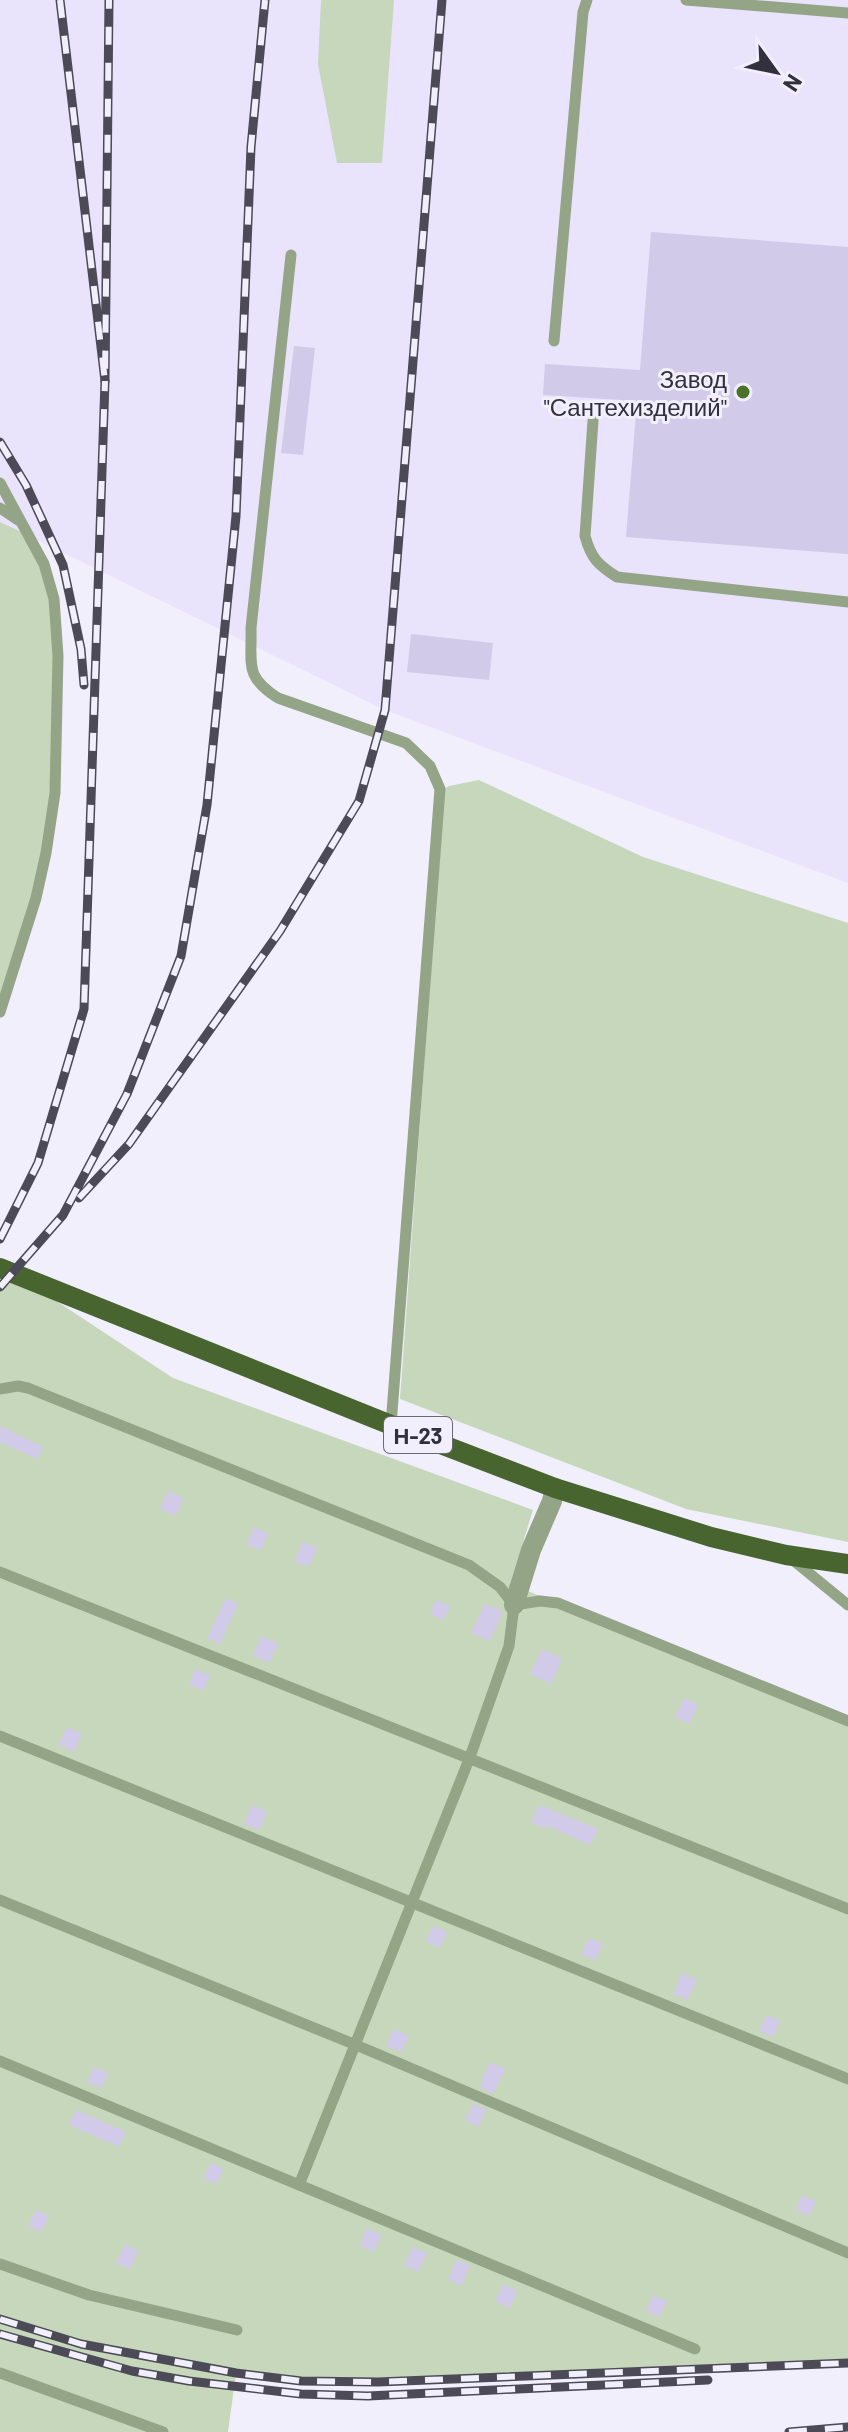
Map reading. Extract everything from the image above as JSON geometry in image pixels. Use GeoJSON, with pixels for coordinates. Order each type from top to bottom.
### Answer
{"type":"FeatureCollection","features":[{"type":"Feature","properties":{"kind":"main road","name":"Н-23"},"geometry":{"type":"LineString","coordinates":[[0,1268],[555,1488],[711,1537],[786,1555],[848,1564]]}},
{"type":"Feature","properties":{"kind":"street"},"geometry":{"type":"LineString","coordinates":[[514,1605],[555,1488]]}},
{"type":"Feature","properties":{"kind":"lane"},"geometry":{"type":"LineString","coordinates":[[554,341],[583,12],[587,0]]}},
{"type":"Feature","properties":{"kind":"lane"},"geometry":{"type":"LineString","coordinates":[[686,0],[848,13]]}},
{"type":"Feature","properties":{"kind":"lane"},"geometry":{"type":"LineString","coordinates":[[291,255],[251,628],[253,676],[261,687],[278,698],[406,743],[430,766],[440,789],[391,1425]]}},
{"type":"Feature","properties":{"kind":"lane"},"geometry":{"type":"LineString","coordinates":[[593,421],[585,536],[598,566],[617,577],[848,602]]}},
{"type":"Feature","properties":{"kind":"lane"},"geometry":{"type":"LineString","coordinates":[[0,483],[44,564],[54,599],[58,656],[55,793],[46,853],[36,898],[0,1012]]}},
{"type":"Feature","properties":{"kind":"lane"},"geometry":{"type":"LineString","coordinates":[[0,508],[22,522]]}},
{"type":"Feature","properties":{"kind":"lane"},"geometry":{"type":"LineString","coordinates":[[0,1389],[28,1388],[469,1565],[500,1587],[514,1605],[509,1646],[470,1757],[299,2185]]}},
{"type":"Feature","properties":{"kind":"lane"},"geometry":{"type":"LineString","coordinates":[[786,1555],[848,1605]]}},
{"type":"Feature","properties":{"kind":"lane"},"geometry":{"type":"LineString","coordinates":[[0,1572],[848,1909]]}},
{"type":"Feature","properties":{"kind":"lane"},"geometry":{"type":"LineString","coordinates":[[514,1605],[540,1601],[558,1603],[848,1721]]}},
{"type":"Feature","properties":{"kind":"lane"},"geometry":{"type":"LineString","coordinates":[[0,1736],[848,2079]]}},
{"type":"Feature","properties":{"kind":"lane"},"geometry":{"type":"LineString","coordinates":[[0,1900],[356,2045],[848,2253]]}},
{"type":"Feature","properties":{"kind":"lane"},"geometry":{"type":"LineString","coordinates":[[0,2061],[695,2349]]}},
{"type":"Feature","properties":{"kind":"lane"},"geometry":{"type":"LineString","coordinates":[[0,2264],[89,2295],[237,2330]]}},
{"type":"Feature","properties":{"kind":"lane"},"geometry":{"type":"LineString","coordinates":[[0,2373],[163,2432]]}},
{"type":"Feature","properties":{"kind":"shaded area"},"geometry":{"type":"Polygon","coordinates":[[[0,0],[848,0],[848,883],[385,710],[0,522],[0,0]]]}},
{"type":"Feature","properties":{"kind":"green space"},"geometry":{"type":"Polygon","coordinates":[[[321,0],[394,0],[382,163],[337,163],[318,64],[321,0]]]}},
{"type":"Feature","properties":{"kind":"green space"},"geometry":{"type":"Polygon","coordinates":[[[0,522],[30,536],[44,564],[58,656],[46,853],[0,1011],[0,522]]]}},
{"type":"Feature","properties":{"kind":"green space"},"geometry":{"type":"Polygon","coordinates":[[[479,780],[643,857],[848,923],[848,1542],[686,1509],[400,1399],[444,789],[479,780]]]}},
{"type":"Feature","properties":{"kind":"green space"},"geometry":{"type":"Polygon","coordinates":[[[14,1273],[173,1378],[533,1510],[510,1584],[848,1717],[848,2363],[378,2382],[301,2381],[236,2373],[228,2432],[0,2432],[0,1287],[14,1273]]]}},
{"type":"Feature","properties":{"kind":"building","name":"Завод \"Сантехизделий\""},"geometry":{"type":"Polygon","coordinates":[[[651,232],[848,247],[848,554],[626,537],[637,401],[543,395],[545,364],[640,370],[651,232]]]}},
{"type":"Feature","properties":{"kind":"building"},"geometry":{"type":"Polygon","coordinates":[[[294,346],[315,348],[303,455],[281,453],[294,346]]]}},
{"type":"Feature","properties":{"kind":"building"},"geometry":{"type":"Polygon","coordinates":[[[411,634],[493,643],[489,680],[407,672],[411,634]]]}},
{"type":"Feature","properties":{"kind":"building"},"geometry":{"type":"Polygon","coordinates":[[[0,1426],[43,1447],[37,1459],[0,1442],[0,1426]]]}},
{"type":"Feature","properties":{"kind":"building"},"geometry":{"type":"Polygon","coordinates":[[[168,1491],[184,1498],[175,1516],[160,1509],[168,1491]]]}},
{"type":"Feature","properties":{"kind":"building"},"geometry":{"type":"Polygon","coordinates":[[[254,1527],[268,1534],[260,1551],[246,1544],[254,1527]]]}},
{"type":"Feature","properties":{"kind":"building"},"geometry":{"type":"Polygon","coordinates":[[[303,1542],[317,1548],[308,1567],[294,1561],[303,1542]]]}},
{"type":"Feature","properties":{"kind":"building"},"geometry":{"type":"Polygon","coordinates":[[[226,1598],[238,1603],[220,1644],[207,1638],[226,1598]]]}},
{"type":"Feature","properties":{"kind":"building"},"geometry":{"type":"Polygon","coordinates":[[[436,1600],[450,1606],[443,1620],[430,1614],[436,1600]]]}},
{"type":"Feature","properties":{"kind":"building"},"geometry":{"type":"Polygon","coordinates":[[[485,1604],[503,1612],[489,1641],[471,1633],[485,1604]]]}},
{"type":"Feature","properties":{"kind":"building"},"geometry":{"type":"Polygon","coordinates":[[[261,1636],[278,1644],[269,1663],[253,1655],[261,1636]]]}},
{"type":"Feature","properties":{"kind":"building"},"geometry":{"type":"Polygon","coordinates":[[[542,1649],[562,1659],[551,1684],[530,1674],[542,1649]]]}},
{"type":"Feature","properties":{"kind":"building"},"geometry":{"type":"Polygon","coordinates":[[[195,1669],[210,1676],[203,1691],[189,1684],[195,1669]]]}},
{"type":"Feature","properties":{"kind":"building"},"geometry":{"type":"Polygon","coordinates":[[[684,1698],[698,1705],[689,1724],[675,1717],[684,1698]]]}},
{"type":"Feature","properties":{"kind":"building"},"geometry":{"type":"Polygon","coordinates":[[[67,1727],[82,1734],[74,1752],[59,1745],[67,1727]]]}},
{"type":"Feature","properties":{"kind":"building"},"geometry":{"type":"Polygon","coordinates":[[[252,1805],[267,1812],[259,1830],[244,1824],[252,1805]]]}},
{"type":"Feature","properties":{"kind":"building"},"geometry":{"type":"Polygon","coordinates":[[[539,1805],[598,1829],[590,1845],[546,1825],[545,1829],[531,1822],[539,1805]]]}},
{"type":"Feature","properties":{"kind":"building"},"geometry":{"type":"Polygon","coordinates":[[[433,1926],[447,1932],[440,1948],[426,1941],[433,1926]]]}},
{"type":"Feature","properties":{"kind":"building"},"geometry":{"type":"Polygon","coordinates":[[[589,1938],[603,1944],[595,1960],[581,1954],[589,1938]]]}},
{"type":"Feature","properties":{"kind":"building"},"geometry":{"type":"Polygon","coordinates":[[[682,1973],[697,1980],[687,2000],[673,1993],[682,1973]]]}},
{"type":"Feature","properties":{"kind":"building"},"geometry":{"type":"Polygon","coordinates":[[[767,2015],[780,2021],[773,2037],[759,2031],[767,2015]]]}},
{"type":"Feature","properties":{"kind":"building"},"geometry":{"type":"Polygon","coordinates":[[[394,2029],[409,2036],[401,2052],[386,2046],[394,2029]]]}},
{"type":"Feature","properties":{"kind":"building"},"geometry":{"type":"Polygon","coordinates":[[[490,2062],[505,2069],[493,2094],[480,2088],[490,2062]]]}},
{"type":"Feature","properties":{"kind":"building"},"geometry":{"type":"Polygon","coordinates":[[[94,2067],[108,2073],[101,2088],[87,2082],[94,2067]]]}},
{"type":"Feature","properties":{"kind":"building"},"geometry":{"type":"Polygon","coordinates":[[[473,2104],[486,2109],[479,2127],[465,2120],[473,2104]]]}},
{"type":"Feature","properties":{"kind":"building"},"geometry":{"type":"Polygon","coordinates":[[[76,2110],[126,2132],[119,2147],[69,2125],[76,2110]]]}},
{"type":"Feature","properties":{"kind":"building"},"geometry":{"type":"Polygon","coordinates":[[[211,2163],[224,2169],[216,2184],[203,2178],[211,2163]]]}},
{"type":"Feature","properties":{"kind":"building"},"geometry":{"type":"Polygon","coordinates":[[[802,2195],[816,2201],[809,2216],[796,2210],[802,2195]]]}},
{"type":"Feature","properties":{"kind":"building"},"geometry":{"type":"Polygon","coordinates":[[[36,2210],[49,2216],[41,2232],[28,2226],[36,2210]]]}},
{"type":"Feature","properties":{"kind":"building"},"geometry":{"type":"Polygon","coordinates":[[[367,2228],[381,2235],[373,2252],[359,2245],[367,2228]]]}},
{"type":"Feature","properties":{"kind":"building"},"geometry":{"type":"Polygon","coordinates":[[[125,2244],[138,2251],[130,2269],[116,2263],[125,2244]]]}},
{"type":"Feature","properties":{"kind":"building"},"geometry":{"type":"Polygon","coordinates":[[[413,2247],[427,2253],[418,2272],[404,2265],[413,2247]]]}},
{"type":"Feature","properties":{"kind":"building"},"geometry":{"type":"Polygon","coordinates":[[[457,2260],[470,2265],[461,2286],[448,2279],[457,2260]]]}},
{"type":"Feature","properties":{"kind":"building"},"geometry":{"type":"Polygon","coordinates":[[[503,2284],[517,2291],[510,2308],[495,2301],[503,2284]]]}},
{"type":"Feature","properties":{"kind":"building"},"geometry":{"type":"Polygon","coordinates":[[[653,2295],[667,2301],[659,2317],[646,2311],[653,2295]]]}},
{"type":"Feature","properties":{"kind":"railway"},"geometry":{"type":"LineString","coordinates":[[60,0],[105,381],[109,0]]}},
{"type":"Feature","properties":{"kind":"railway"},"geometry":{"type":"LineString","coordinates":[[0,1287],[63,1215],[127,1094],[181,956],[207,805],[236,516],[251,147],[265,0]]}},
{"type":"Feature","properties":{"kind":"railway"},"geometry":{"type":"LineString","coordinates":[[79,1198],[129,1144],[280,931],[359,801],[385,710],[442,0]]}},
{"type":"Feature","properties":{"kind":"railway"},"geometry":{"type":"LineString","coordinates":[[0,1239],[38,1163],[84,1009],[105,381]]}},
{"type":"Feature","properties":{"kind":"railway"},"geometry":{"type":"LineString","coordinates":[[0,442],[26,485],[63,565],[81,649],[84,685]]}},
{"type":"Feature","properties":{"kind":"railway"},"geometry":{"type":"LineString","coordinates":[[0,2319],[81,2344],[236,2373],[301,2381],[378,2382],[848,2363]]}},
{"type":"Feature","properties":{"kind":"railway"},"geometry":{"type":"LineString","coordinates":[[0,2334],[132,2371],[301,2394],[368,2396],[708,2380]]}},
{"type":"Feature","properties":{"kind":"railway"},"geometry":{"type":"LineString","coordinates":[[789,2432],[848,2427]]}},
{"type":"Feature","properties":{"kind":"place","name":"Завод \"Сантехизделий\""},"geometry":{"type":"Point","coordinates":[743,392]}}]}
